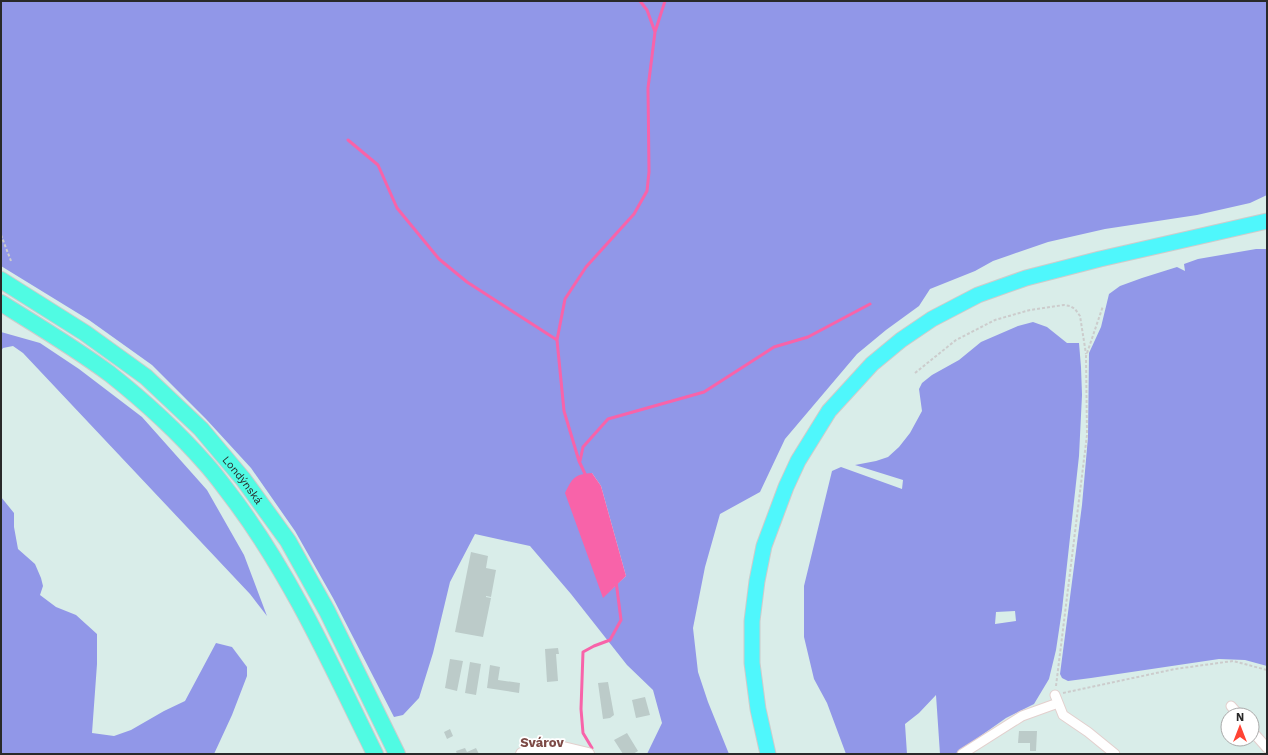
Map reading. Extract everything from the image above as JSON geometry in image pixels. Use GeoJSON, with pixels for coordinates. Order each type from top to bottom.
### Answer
{"type":"FeatureCollection","features":[{"type":"Feature","properties":{"kind":"highway","name":"Londýnská"},"geometry":{"type":"LineString","coordinates":[[1,280],[85,332],[146,377],[201,429],[243,479],[288,541],[327,611],[397,754]]}},
{"type":"Feature","properties":{"kind":"highway","name":"Londýnská"},"geometry":{"type":"LineString","coordinates":[[1,303],[110,374],[174,430],[206,463],[246,515],[268,548],[311,624],[375,754]]}},
{"type":"Feature","properties":{"kind":"main road"},"geometry":{"type":"LineString","coordinates":[[768,754],[758,709],[752,663],[752,621],[757,581],[764,546],[774,515],[798,461],[829,411],[872,364],[901,340],[932,319],[978,295],[1026,278],[1100,259],[1267,221]]}},
{"type":"Feature","properties":{"kind":"street"},"geometry":{"type":"LineString","coordinates":[[962,754],[1022,716],[1057,699],[1063,715],[1088,732],[1115,754]]}},
{"type":"Feature","properties":{"kind":"street"},"geometry":{"type":"LineString","coordinates":[[1260,740],[1267,748]]}},
{"type":"Feature","properties":{"kind":"street"},"geometry":{"type":"LineString","coordinates":[[522,754],[563,748],[588,754]]}},
{"type":"Feature","properties":{"kind":"path"},"geometry":{"type":"LineString","coordinates":[[1,235],[11,262]]}},
{"type":"Feature","properties":{"kind":"path"},"geometry":{"type":"LineString","coordinates":[[915,373],[956,340],[995,320],[1030,310],[1064,305],[1075,309],[1080,316],[1086,356],[1087,435],[1057,699],[1175,669],[1233,661],[1267,670]]}},
{"type":"Feature","properties":{"kind":"path"},"geometry":{"type":"LineString","coordinates":[[1086,356],[1103,306]]}},
{"type":"Feature","properties":{"kind":"shaded area"},"geometry":{"type":"Polygon","coordinates":[[[1,1],[1267,1],[1267,195],[1250,203],[1197,215],[1105,229],[1048,242],[993,261],[975,271],[930,289],[919,306],[886,330],[857,354],[785,439],[760,492],[720,514],[705,567],[693,628],[698,672],[708,702],[729,754],[647,754],[662,723],[653,690],[627,665],[571,594],[530,546],[475,534],[450,582],[433,653],[419,698],[403,715],[394,717],[333,598],[295,531],[251,468],[206,419],[152,365],[89,320],[1,266],[1,1]],[[592,473],[603,597],[626,576],[601,486],[592,473]]]}},
{"type":"Feature","properties":{"kind":"shaded area"},"geometry":{"type":"Polygon","coordinates":[[[1256,249],[1267,249],[1267,666],[1245,660],[1219,659],[1068,681],[1062,678],[1060,674],[1082,505],[1088,437],[1089,353],[1101,327],[1109,294],[1120,286],[1177,267],[1185,271],[1184,264],[1198,259],[1256,249]]]}},
{"type":"Feature","properties":{"kind":"shaded area"},"geometry":{"type":"Polygon","coordinates":[[[1033,322],[1047,327],[1067,343],[1079,343],[1082,395],[1079,456],[1062,610],[1056,650],[1049,679],[1034,704],[1006,718],[955,754],[940,754],[936,695],[919,713],[905,724],[907,754],[846,754],[827,703],[814,679],[804,637],[804,586],[832,471],[841,467],[902,489],[903,480],[855,465],[888,457],[899,447],[910,433],[922,411],[919,389],[922,383],[932,375],[959,360],[981,342],[1018,326],[1033,322]],[[1015,611],[996,612],[995,624],[1016,621],[1015,611]]]}},
{"type":"Feature","properties":{"kind":"shaded area"},"geometry":{"type":"Polygon","coordinates":[[[1,332],[40,343],[79,369],[142,417],[207,490],[244,555],[267,616],[250,594],[23,353],[13,346],[3,348],[1,351],[1,332]]]}},
{"type":"Feature","properties":{"kind":"shaded area"},"geometry":{"type":"Polygon","coordinates":[[[592,473],[601,486],[626,576],[603,598],[565,493],[572,480],[582,474],[592,473]]]}},
{"type":"Feature","properties":{"kind":"shaded area"},"geometry":{"type":"Polygon","coordinates":[[[1,497],[14,513],[14,527],[18,549],[35,564],[41,578],[43,586],[40,595],[56,607],[76,615],[97,634],[97,664],[92,733],[114,736],[131,730],[185,701],[216,643],[232,647],[247,667],[247,676],[232,715],[214,754],[1,754],[1,497]]]}},
{"type":"Feature","properties":{"kind":"building"},"geometry":{"type":"Polygon","coordinates":[[[471,552],[488,556],[486,568],[496,570],[491,597],[486,596],[491,598],[483,637],[455,632],[471,552]]]}},
{"type":"Feature","properties":{"kind":"building"},"geometry":{"type":"Polygon","coordinates":[[[558,648],[559,654],[556,654],[558,681],[547,682],[545,649],[558,648]]]}},
{"type":"Feature","properties":{"kind":"building"},"geometry":{"type":"Polygon","coordinates":[[[450,659],[463,661],[457,691],[445,688],[450,659]]]}},
{"type":"Feature","properties":{"kind":"building"},"geometry":{"type":"Polygon","coordinates":[[[470,662],[481,664],[476,695],[465,693],[470,662]]]}},
{"type":"Feature","properties":{"kind":"building"},"geometry":{"type":"Polygon","coordinates":[[[490,665],[500,667],[498,680],[520,683],[519,693],[487,688],[490,665]]]}},
{"type":"Feature","properties":{"kind":"building"},"geometry":{"type":"Polygon","coordinates":[[[608,682],[614,715],[610,718],[603,719],[598,683],[608,682]]]}},
{"type":"Feature","properties":{"kind":"building"},"geometry":{"type":"Polygon","coordinates":[[[645,697],[650,715],[636,718],[632,700],[645,697]]]}},
{"type":"Feature","properties":{"kind":"building"},"geometry":{"type":"Polygon","coordinates":[[[450,729],[453,736],[447,739],[444,732],[450,729]]]}},
{"type":"Feature","properties":{"kind":"building"},"geometry":{"type":"Polygon","coordinates":[[[1019,731],[1037,731],[1036,751],[1030,751],[1030,743],[1018,743],[1019,731]]]}},
{"type":"Feature","properties":{"kind":"building"},"geometry":{"type":"Polygon","coordinates":[[[627,733],[638,751],[633,754],[623,754],[614,740],[627,733]]]}},
{"type":"Feature","properties":{"kind":"building"},"geometry":{"type":"Polygon","coordinates":[[[465,748],[467,752],[476,748],[479,754],[457,754],[456,751],[465,748]]]}},
{"type":"Feature","properties":{"kind":"waterway"},"geometry":{"type":"LineString","coordinates":[[586,476],[579,461],[564,411],[557,340],[565,299],[586,267],[634,214],[647,191],[649,172],[648,88],[655,32],[647,10],[640,1]]}},
{"type":"Feature","properties":{"kind":"waterway"},"geometry":{"type":"LineString","coordinates":[[655,32],[665,1]]}},
{"type":"Feature","properties":{"kind":"waterway"},"geometry":{"type":"LineString","coordinates":[[348,140],[378,165],[397,208],[439,259],[467,282],[557,340]]}},
{"type":"Feature","properties":{"kind":"waterway"},"geometry":{"type":"LineString","coordinates":[[580,461],[583,447],[608,419],[704,392],[774,347],[808,337],[870,304]]}},
{"type":"Feature","properties":{"kind":"waterway"},"geometry":{"type":"LineString","coordinates":[[592,748],[583,733],[581,709],[583,652],[610,640],[621,620],[616,581]]}},
{"type":"Feature","properties":{"kind":"district","name":"Svárov"},"geometry":{"type":"Point","coordinates":[542,742]}}]}
